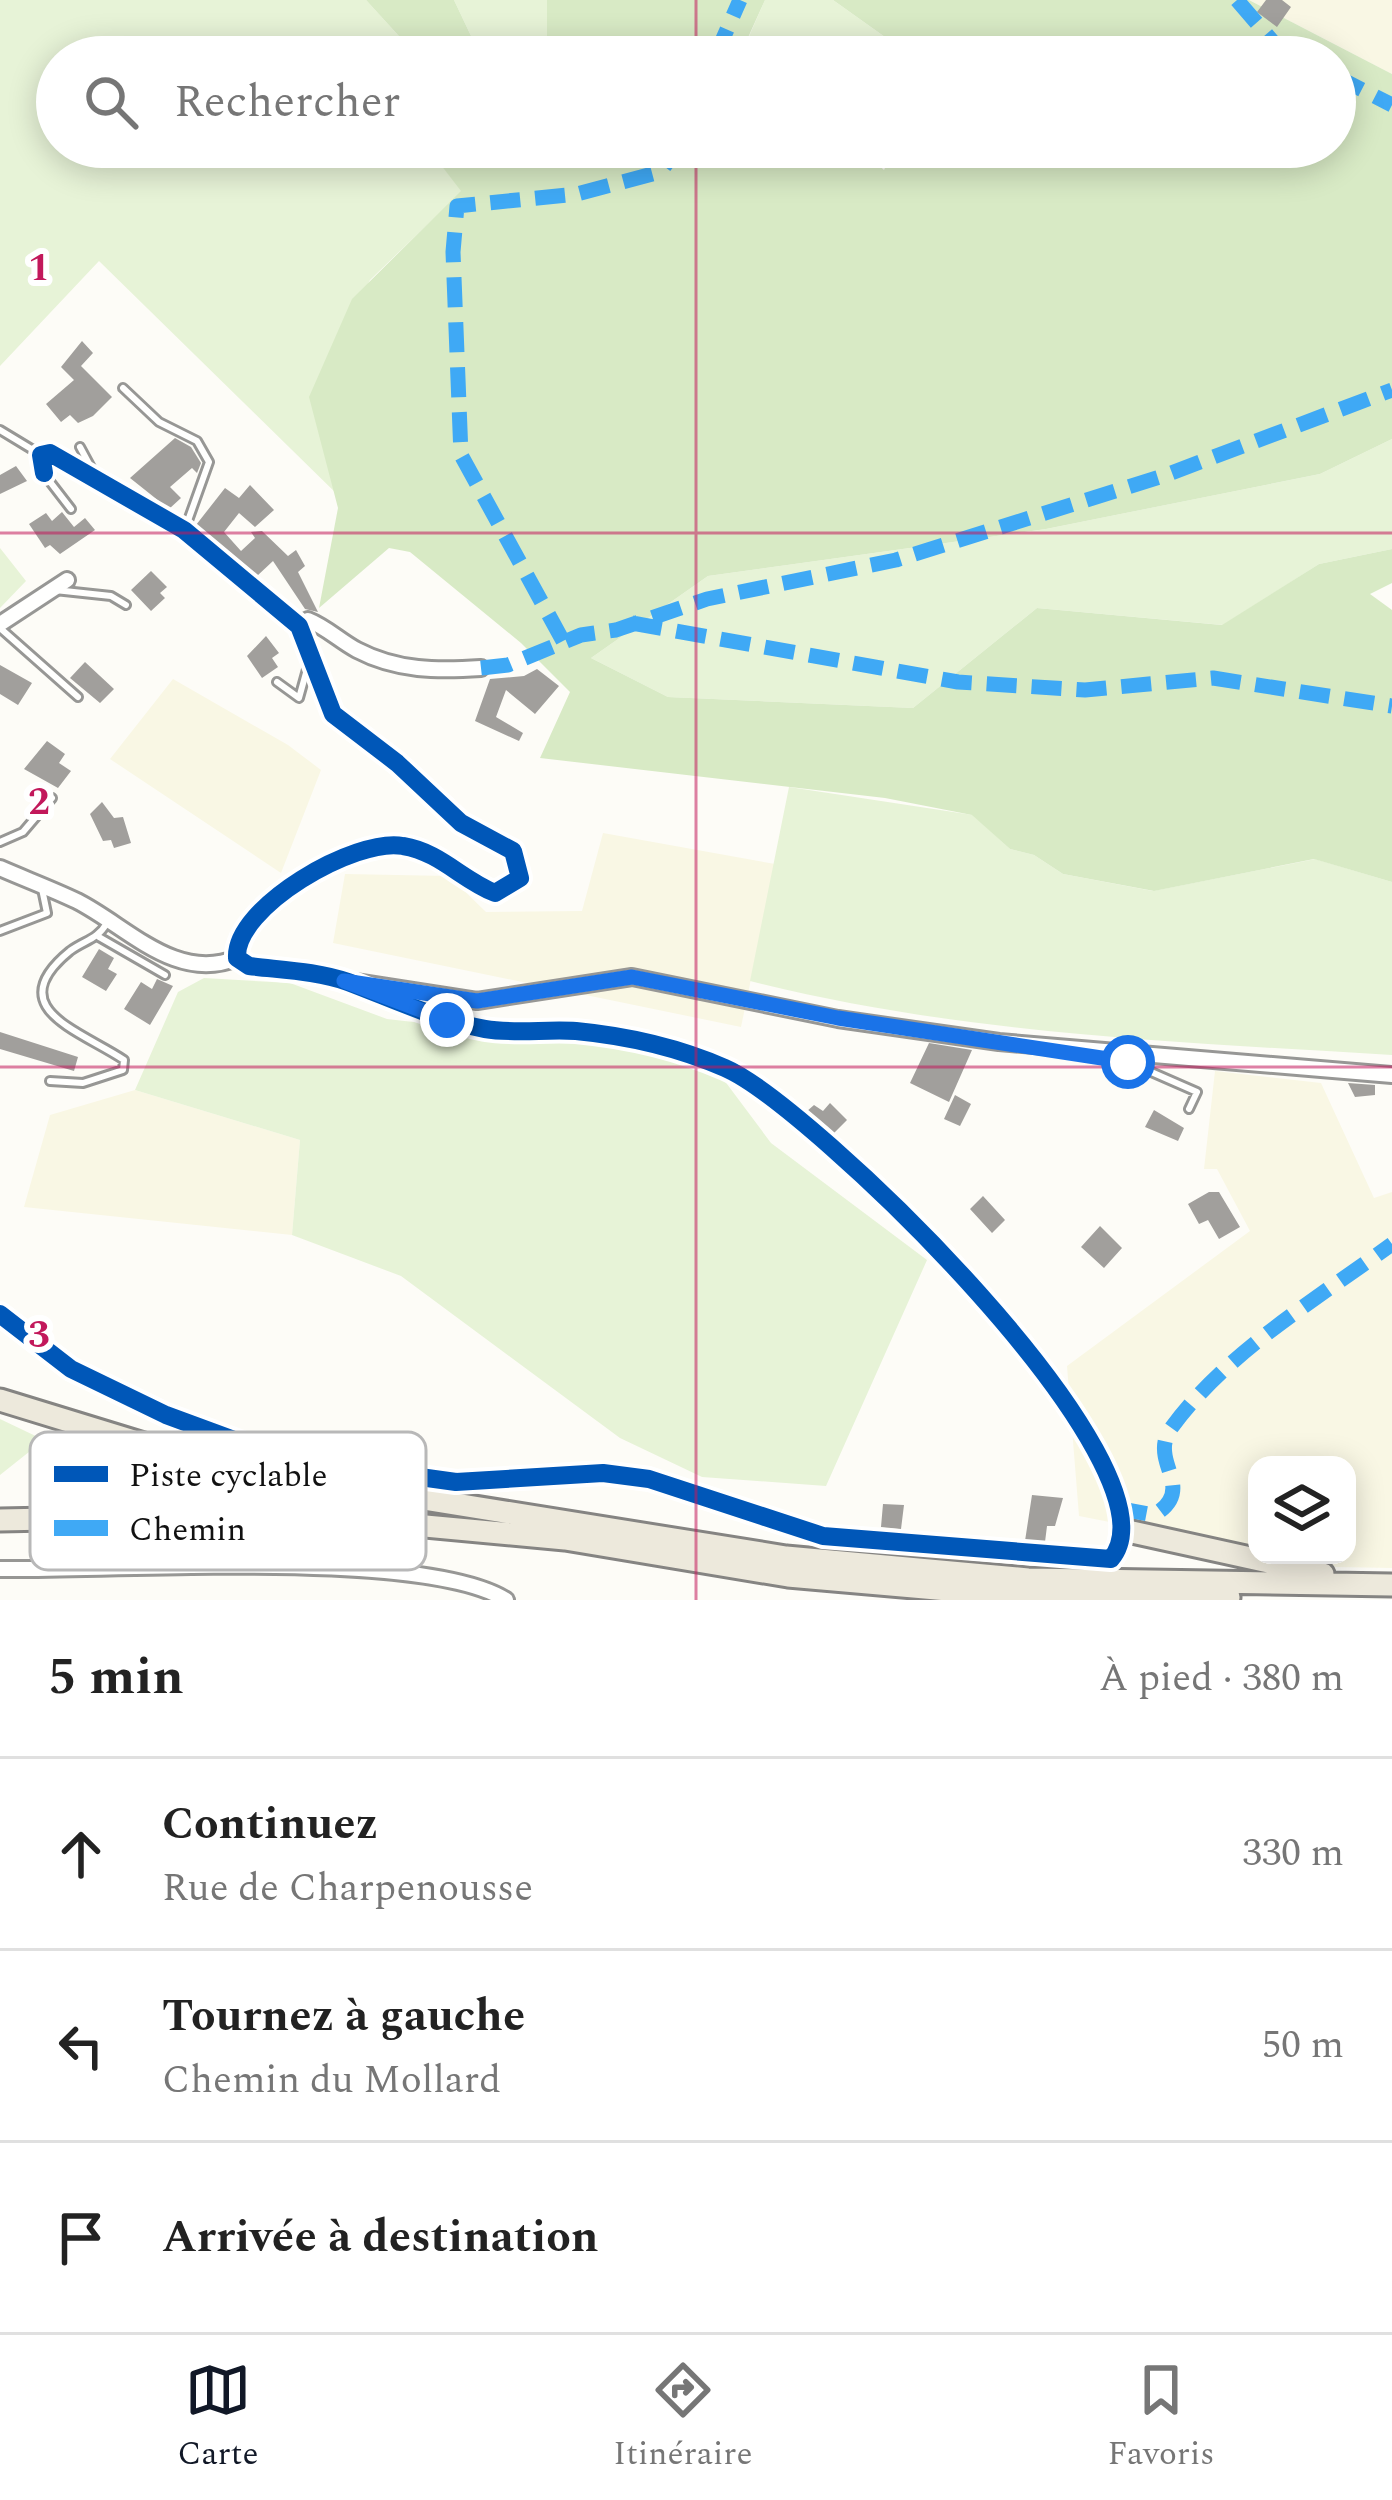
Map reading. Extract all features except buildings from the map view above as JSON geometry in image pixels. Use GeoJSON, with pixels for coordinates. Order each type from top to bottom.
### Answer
{"type":"FeatureCollection","features":[{"type":"Feature","properties":{"kind":"main road"},"geometry":{"type":"LineString","coordinates":[[0,1400],[97,1432]]}},
{"type":"Feature","properties":{"kind":"main road"},"geometry":{"type":"LineString","coordinates":[[426,1500],[867,1567],[1028,1579],[1392,1585]]}},
{"type":"Feature","properties":{"kind":"main road"},"geometry":{"type":"LineString","coordinates":[[426,1516],[788,1576],[993,1594],[1392,1596]]}},
{"type":"Feature","properties":{"kind":"main road"},"geometry":{"type":"LineString","coordinates":[[0,1520],[30,1519]]}},
{"type":"Feature","properties":{"kind":"main road"},"geometry":{"type":"LineString","coordinates":[[426,1526],[565,1539]]}},
{"type":"Feature","properties":{"kind":"main road"},"geometry":{"type":"LineString","coordinates":[[1123,1530],[1364,1584]]}},
{"type":"Feature","properties":{"kind":"street"},"geometry":{"type":"LineString","coordinates":[[44,473],[41,455],[50,453],[184,530],[299,626],[333,715],[397,763],[461,823],[513,850],[520,878],[495,893],[420,850],[399,844],[359,850],[314,873],[251,918],[237,943],[237,958]]}},
{"type":"Feature","properties":{"kind":"street"},"geometry":{"type":"LineString","coordinates":[[0,626],[60,585]]}},
{"type":"Feature","properties":{"kind":"street"},"geometry":{"type":"LineString","coordinates":[[299,626],[308,620],[356,650],[403,666],[481,668]]}},
{"type":"Feature","properties":{"kind":"street"},"geometry":{"type":"LineString","coordinates":[[0,868],[108,920],[169,959],[223,964],[237,958]]}},
{"type":"Feature","properties":{"kind":"street"},"geometry":{"type":"LineString","coordinates":[[237,958],[249,966],[477,1001],[632,977],[838,1018],[1114,1055],[1392,1075]]}},
{"type":"Feature","properties":{"kind":"street"},"geometry":{"type":"LineString","coordinates":[[344,981],[447,1020],[508,1031],[624,1037],[694,1055],[748,1078],[969,1278],[1083,1426],[1109,1475],[1123,1530],[1120,1549],[1111,1559],[1004,1553],[823,1536],[649,1479],[603,1473],[456,1482],[426,1478]]}},
{"type":"Feature","properties":{"kind":"street"},"geometry":{"type":"LineString","coordinates":[[0,1314],[71,1369],[212,1432]]}},
{"type":"Feature","properties":{"kind":"street"},"geometry":{"type":"LineString","coordinates":[[337,1570],[436,1576],[506,1600]]}},
{"type":"Feature","properties":{"kind":"lane"},"geometry":{"type":"LineString","coordinates":[[123,388],[159,422],[196,441],[209,461],[184,530]]}},
{"type":"Feature","properties":{"kind":"lane"},"geometry":{"type":"LineString","coordinates":[[0,430],[41,455]]}},
{"type":"Feature","properties":{"kind":"lane"},"geometry":{"type":"LineString","coordinates":[[80,447],[98,482]]}},
{"type":"Feature","properties":{"kind":"lane"},"geometry":{"type":"LineString","coordinates":[[44,473],[71,509]]}},
{"type":"Feature","properties":{"kind":"lane"},"geometry":{"type":"LineString","coordinates":[[60,585],[111,596],[126,605]]}},
{"type":"Feature","properties":{"kind":"lane"},"geometry":{"type":"LineString","coordinates":[[0,626],[78,697]]}},
{"type":"Feature","properties":{"kind":"lane"},"geometry":{"type":"LineString","coordinates":[[277,682],[299,698],[311,652]]}},
{"type":"Feature","properties":{"kind":"lane"},"geometry":{"type":"LineString","coordinates":[[0,842],[23,832],[52,798]]}},
{"type":"Feature","properties":{"kind":"lane"},"geometry":{"type":"LineString","coordinates":[[0,931],[47,913],[41,886]]}},
{"type":"Feature","properties":{"kind":"lane"},"geometry":{"type":"LineString","coordinates":[[50,1081],[83,1084],[123,1070],[124,1060],[64,1029],[37,1003],[34,989],[38,978],[72,950],[99,937],[108,920]]}},
{"type":"Feature","properties":{"kind":"lane"},"geometry":{"type":"LineString","coordinates":[[99,937],[165,975]]}},
{"type":"Feature","properties":{"kind":"lane"},"geometry":{"type":"LineString","coordinates":[[1114,1055],[1197,1092],[1189,1109]]}},
{"type":"Feature","properties":{"kind":"shaded area"},"geometry":{"type":"Polygon","coordinates":[[[1249,0],[1392,0],[1392,74],[1356,55],[1356,36],[1319,36],[1249,0]]]}},
{"type":"Feature","properties":{"kind":"shaded area"},"geometry":{"type":"Polygon","coordinates":[[[173,679],[288,745],[321,770],[281,873],[110,759],[173,679]]]}},
{"type":"Feature","properties":{"kind":"shaded area"},"geometry":{"type":"Polygon","coordinates":[[[603,833],[775,864],[741,1027],[333,943],[345,874],[449,876],[486,912],[582,911],[603,833]]]}},
{"type":"Feature","properties":{"kind":"shaded area"},"geometry":{"type":"Polygon","coordinates":[[[1215,1071],[1321,1083],[1374,1198],[1392,1192],[1392,1568],[1322,1564],[1356,1564],[1356,1456],[1248,1456],[1248,1549],[1079,1516],[1067,1366],[1250,1231],[1217,1169],[1204,1169],[1215,1071]]]}},
{"type":"Feature","properties":{"kind":"shaded area"},"geometry":{"type":"Polygon","coordinates":[[[135,1090],[300,1140],[292,1235],[24,1207],[50,1115],[135,1090]]]}},
{"type":"Feature","properties":{"kind":"green space"},"geometry":{"type":"Polygon","coordinates":[[[0,0],[366,0],[399,36],[36,36],[36,168],[444,168],[462,191],[370,280],[310,397],[342,499],[99,261],[0,366],[0,0]]]}},
{"type":"Feature","properties":{"kind":"green space"},"geometry":{"type":"Polygon","coordinates":[[[366,0],[454,0],[471,36],[399,36],[366,0]]]}},
{"type":"Feature","properties":{"kind":"green space"},"geometry":{"type":"Polygon","coordinates":[[[454,0],[547,0],[547,36],[471,36],[454,0]]]}},
{"type":"Feature","properties":{"kind":"green space"},"geometry":{"type":"Polygon","coordinates":[[[547,0],[765,0],[749,36],[547,36],[547,0]]]}},
{"type":"Feature","properties":{"kind":"green space"},"geometry":{"type":"Polygon","coordinates":[[[765,0],[833,0],[884,36],[749,36],[765,0]]]}},
{"type":"Feature","properties":{"kind":"green space"},"geometry":{"type":"Polygon","coordinates":[[[833,0],[1249,0],[1319,36],[884,36],[833,0]]]}},
{"type":"Feature","properties":{"kind":"green space"},"geometry":{"type":"Polygon","coordinates":[[[1356,55],[1392,74],[1392,439],[1320,474],[1046,529],[708,576],[591,658],[668,697],[913,708],[1037,608],[1222,625],[1319,564],[1392,549],[1392,583],[1370,594],[1392,610],[1392,882],[1314,859],[1154,891],[1063,874],[1034,855],[1010,849],[972,815],[885,798],[540,758],[570,692],[521,643],[410,552],[389,548],[319,608],[338,508],[309,397],[352,299],[461,191],[443,168],[1356,168],[1356,55]]]}},
{"type":"Feature","properties":{"kind":"green space"},"geometry":{"type":"Polygon","coordinates":[[[1392,439],[1392,549],[1319,564],[1223,625],[1037,608],[913,708],[668,697],[591,658],[708,576],[1046,529],[1320,474],[1392,439]]]}},
{"type":"Feature","properties":{"kind":"green space"},"geometry":{"type":"Polygon","coordinates":[[[0,548],[26,581],[0,608],[0,548]]]}},
{"type":"Feature","properties":{"kind":"green space"},"geometry":{"type":"Polygon","coordinates":[[[789,787],[973,815],[1010,849],[1034,855],[1063,874],[1153,891],[1315,859],[1392,882],[1392,1055],[1150,1040],[989,1024],[829,999],[750,981],[789,787]]]}},
{"type":"Feature","properties":{"kind":"green space"},"geometry":{"type":"Polygon","coordinates":[[[204,978],[290,983],[387,1019],[633,1047],[721,1076],[771,1143],[927,1260],[826,1486],[702,1477],[620,1438],[401,1276],[292,1235],[300,1140],[135,1090],[178,992],[204,978]]]}},
{"type":"Feature","properties":{"kind":"green space"},"geometry":{"type":"Polygon","coordinates":[[[0,1419],[30,1433],[30,1451],[0,1475],[0,1419]]]}},
{"type":"Feature","properties":{"kind":"marked path"},"geometry":{"type":"LineString","coordinates":[[724,36],[740,0]]}},
{"type":"Feature","properties":{"kind":"marked path"},"geometry":{"type":"LineString","coordinates":[[1237,0],[1268,36]]}},
{"type":"Feature","properties":{"kind":"marked path"},"geometry":{"type":"LineString","coordinates":[[1356,87],[1392,105]]}},
{"type":"Feature","properties":{"kind":"marked path"},"geometry":{"type":"LineString","coordinates":[[563,641],[461,455],[453,252],[457,206],[577,194],[663,168]]}},
{"type":"Feature","properties":{"kind":"marked path"},"geometry":{"type":"LineString","coordinates":[[481,668],[508,665],[581,635],[616,630],[707,599],[896,560],[1163,476],[1392,390]]}},
{"type":"Feature","properties":{"kind":"marked path"},"geometry":{"type":"LineString","coordinates":[[632,623],[958,682],[1085,690],[1213,678],[1392,706]]}},
{"type":"Feature","properties":{"kind":"marked path"},"geometry":{"type":"LineString","coordinates":[[1117,1508],[1154,1515],[1167,1505],[1173,1484],[1166,1439],[1194,1400],[1246,1350],[1392,1244]]}},
{"type":"Feature","properties":{"kind":"cycle path"},"geometry":{"type":"LineString","coordinates":[[44,473],[41,455],[50,453],[184,530],[299,626],[333,714],[397,763],[461,823],[513,851],[520,878],[495,893],[416,849],[382,846],[357,853],[301,879],[276,898],[241,938],[237,958],[249,966],[336,978],[467,1025],[614,1036],[725,1068],[769,1096],[832,1147],[978,1293],[1045,1374],[1095,1449],[1120,1514],[1111,1559],[823,1536],[649,1479],[603,1473],[456,1482],[426,1478]]}},
{"type":"Feature","properties":{"kind":"cycle path"},"geometry":{"type":"LineString","coordinates":[[0,1314],[71,1369],[212,1432]]}},
{"type":"Feature","properties":{"kind":"route"},"geometry":{"type":"LineString","coordinates":[[447,1020],[344,981],[477,1001],[632,977],[838,1018],[1114,1055],[1128,1062]]}}]}
